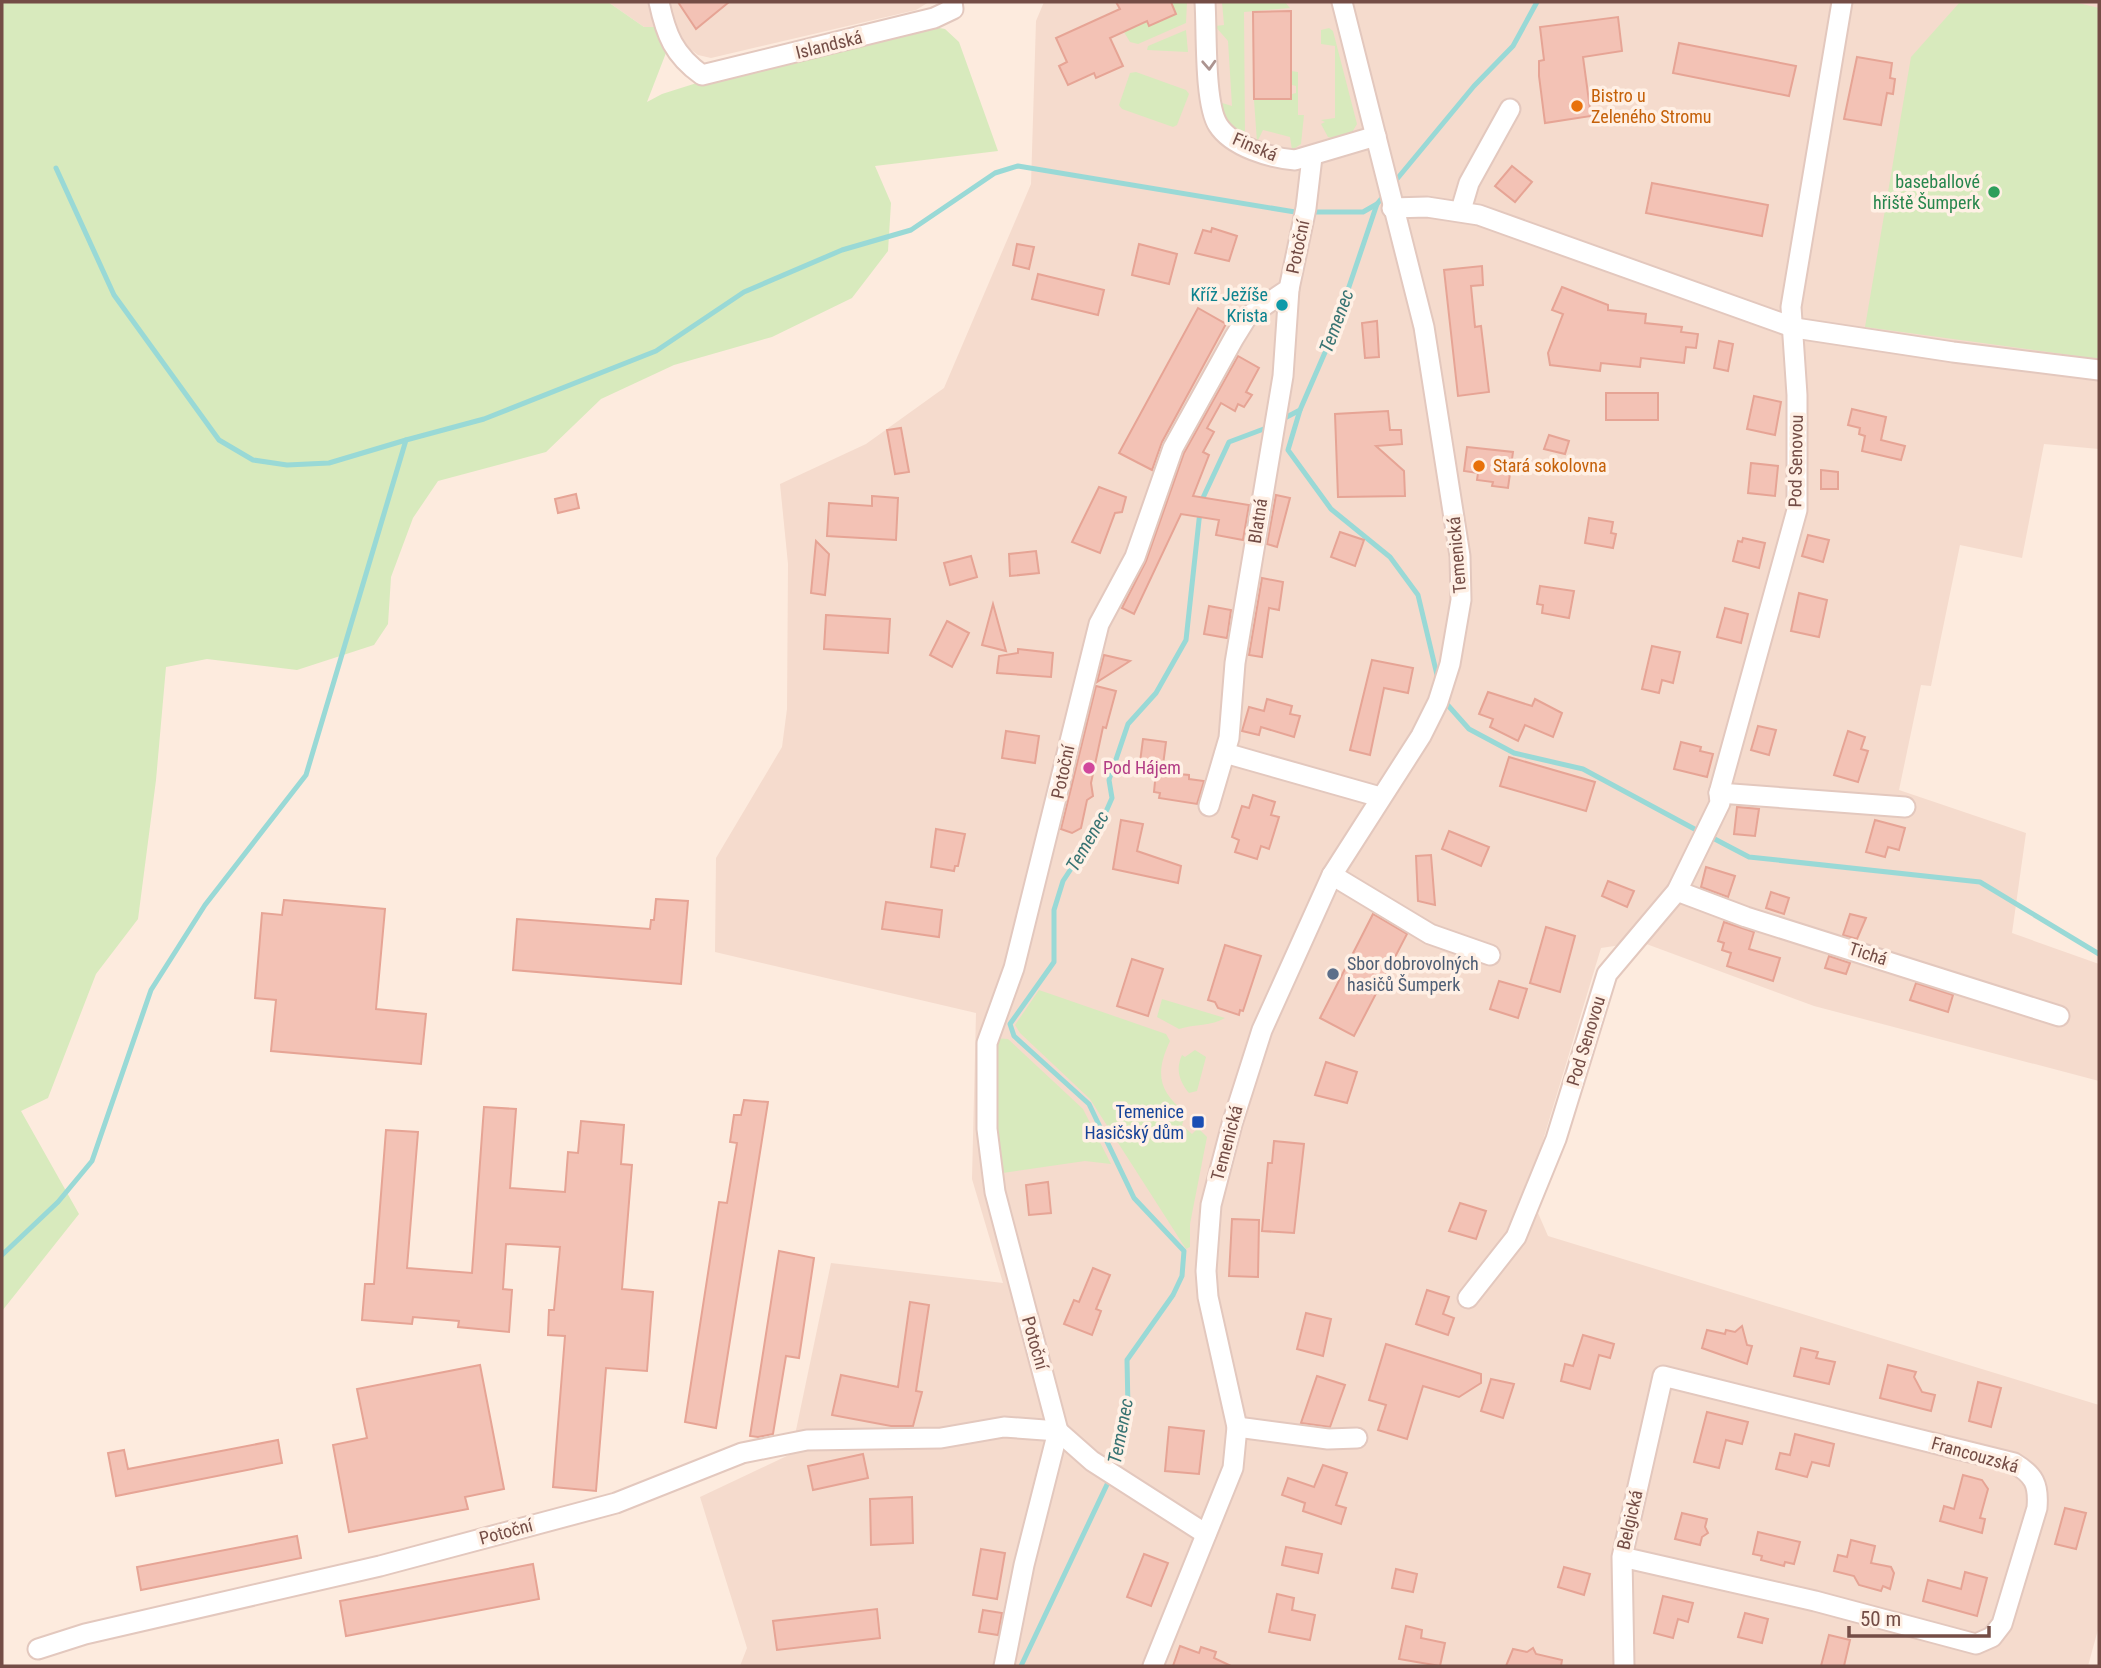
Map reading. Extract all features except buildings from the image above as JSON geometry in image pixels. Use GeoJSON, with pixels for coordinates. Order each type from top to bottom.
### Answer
{"type":"FeatureCollection","features":[{"type":"Feature","properties":{"kind":"street","name":"Islandská"},"geometry":{"type":"LineString","coordinates":[[659,2],[671,42],[683,61],[702,75],[934,18],[953,5]]}},
{"type":"Feature","properties":{"kind":"street","name":"Finská"},"geometry":{"type":"LineString","coordinates":[[1205,2],[1211,105],[1219,126],[1226,134],[1250,148],[1282,159],[1312,157],[1378,145]]}},
{"type":"Feature","properties":{"kind":"street","name":"Temenická"},"geometry":{"type":"LineString","coordinates":[[1153,1666],[1233,1468],[1237,1426],[1208,1297],[1206,1271],[1211,1205],[1236,1110],[1262,1030],[1332,875],[1420,736],[1438,702],[1450,664],[1461,600],[1460,556],[1424,327],[1342,2]]}},
{"type":"Feature","properties":{"kind":"street","name":"Pod Senovou"},"geometry":{"type":"LineString","coordinates":[[1468,1298],[1516,1237],[1556,1139],[1606,974],[1677,891],[1720,803],[1719,793],[1797,510],[1794,328],[1791,307],[1811,202],[1820,125],[1842,2]]}},
{"type":"Feature","properties":{"kind":"street"},"geometry":{"type":"LineString","coordinates":[[1461,210],[1469,183],[1510,109]]}},
{"type":"Feature","properties":{"kind":"street","name":"Potoční"},"geometry":{"type":"LineString","coordinates":[[1004,1666],[1024,1565],[1058,1431],[995,1192],[987,1129],[987,1043],[1014,968],[1100,624],[1135,557],[1173,448],[1227,350],[1247,317],[1289,289],[1307,208],[1312,157]]}},
{"type":"Feature","properties":{"kind":"street"},"geometry":{"type":"LineString","coordinates":[[1391,203],[1461,210],[1794,328],[1990,358],[2099,370]]}},
{"type":"Feature","properties":{"kind":"street","name":"Blatná"},"geometry":{"type":"LineString","coordinates":[[1209,806],[1229,738],[1235,663],[1283,376],[1289,289]]}},
{"type":"Feature","properties":{"kind":"street"},"geometry":{"type":"LineString","coordinates":[[1225,753],[1380,797]]}},
{"type":"Feature","properties":{"kind":"street"},"geometry":{"type":"LineString","coordinates":[[1719,793],[1905,807]]}},
{"type":"Feature","properties":{"kind":"street"},"geometry":{"type":"LineString","coordinates":[[1332,875],[1430,934],[1490,956]]}},
{"type":"Feature","properties":{"kind":"street","name":"Tichá"},"geometry":{"type":"LineString","coordinates":[[1677,891],[1746,917],[2059,1016]]}},
{"type":"Feature","properties":{"kind":"street","name":"Belgická"},"geometry":{"type":"LineString","coordinates":[[1624,1666],[1622,1557],[1663,1376]]}},
{"type":"Feature","properties":{"kind":"street","name":"Francouzská"},"geometry":{"type":"LineString","coordinates":[[1622,1557],[1815,1601],[1976,1644],[1992,1637],[2003,1624],[2036,1508],[2038,1490],[2031,1473],[2014,1463],[1663,1376]]}},
{"type":"Feature","properties":{"kind":"street"},"geometry":{"type":"LineString","coordinates":[[1237,1426],[1316,1438],[1357,1438]]}},
{"type":"Feature","properties":{"kind":"street","name":"Potoční"},"geometry":{"type":"LineString","coordinates":[[37,1649],[85,1634],[380,1566],[616,1503],[742,1453],[807,1440],[941,1438],[1004,1427],[1058,1431]]}},
{"type":"Feature","properties":{"kind":"street"},"geometry":{"type":"LineString","coordinates":[[1058,1431],[1112,1474],[1206,1534]]}},
{"type":"Feature","properties":{"kind":"shaded area"},"geometry":{"type":"Polygon","coordinates":[[[608,2],[929,2],[916,10],[711,58],[698,55],[686,46],[676,27],[644,27],[608,2]]]}},
{"type":"Feature","properties":{"kind":"shaded area"},"geometry":{"type":"Polygon","coordinates":[[[1044,2],[2099,2],[2099,449],[2044,444],[2022,558],[1960,545],[1931,686],[1921,685],[1899,790],[2026,833],[2012,933],[2099,964],[2099,1081],[1814,1006],[1641,942],[1601,948],[1528,1190],[1548,1236],[2099,1405],[2099,1626],[2088,1666],[740,1666],[747,1648],[700,1497],[791,1454],[831,1263],[1003,1283],[972,1179],[976,1013],[715,952],[716,858],[782,747],[787,709],[788,564],[780,484],[866,444],[944,388],[1031,184],[1036,21],[1044,2]]]}},
{"type":"Feature","properties":{"kind":"green space"},"geometry":{"type":"Polygon","coordinates":[[[2,2],[608,2],[644,27],[676,27],[647,102],[662,94],[703,81],[934,27],[945,29],[959,42],[998,151],[875,166],[891,203],[888,251],[852,298],[772,337],[674,365],[601,399],[546,452],[438,481],[413,518],[391,577],[388,624],[374,645],[297,670],[207,659],[166,667],[156,780],[138,919],[96,974],[48,1098],[21,1111],[79,1214],[2,1311],[2,2]]]}},
{"type":"Feature","properties":{"kind":"green space"},"geometry":{"type":"Polygon","coordinates":[[[1171,2],[1187,2],[1186,23],[1138,44],[1130,42],[1124,32],[1147,21],[1150,26],[1176,14],[1171,2]]]}},
{"type":"Feature","properties":{"kind":"green space"},"geometry":{"type":"Polygon","coordinates":[[[1222,2],[1285,2],[1290,8],[1244,12],[1245,137],[1224,117],[1219,102],[1232,106],[1228,41],[1215,26],[1224,25],[1222,2]]]}},
{"type":"Feature","properties":{"kind":"green space","name":"baseballové hřiště Šumperk"},"geometry":{"type":"Polygon","coordinates":[[[1960,2],[2074,2],[2099,8],[2099,359],[1865,327],[1911,57],[1960,2]]]}},
{"type":"Feature","properties":{"kind":"green space"},"geometry":{"type":"Polygon","coordinates":[[[1329,28],[1333,31],[1357,124],[1351,134],[1339,140],[1328,137],[1321,124],[1325,122],[1321,120],[1335,118],[1335,46],[1321,44],[1321,30],[1329,28]]]}},
{"type":"Feature","properties":{"kind":"green space"},"geometry":{"type":"Polygon","coordinates":[[[1186,30],[1188,52],[1147,50],[1148,46],[1186,30]]]}},
{"type":"Feature","properties":{"kind":"green space"},"geometry":{"type":"Polygon","coordinates":[[[1291,71],[1298,72],[1298,115],[1304,115],[1301,144],[1292,150],[1290,137],[1263,130],[1257,142],[1254,100],[1292,99],[1296,86],[1292,85],[1291,71]]]}},
{"type":"Feature","properties":{"kind":"green space"},"geometry":{"type":"Polygon","coordinates":[[[1136,72],[1186,90],[1189,94],[1177,125],[1173,127],[1122,109],[1119,105],[1130,73],[1136,72]]]}},
{"type":"Feature","properties":{"kind":"green space"},"geometry":{"type":"Polygon","coordinates":[[[1039,990],[1166,1034],[1170,1041],[1161,1072],[1165,1089],[1186,1113],[1182,1125],[1192,1134],[1198,1128],[1207,1137],[1190,1224],[1190,1247],[1186,1249],[1090,1099],[1020,1033],[1015,1025],[1039,990]]]}},
{"type":"Feature","properties":{"kind":"green space"},"geometry":{"type":"Polygon","coordinates":[[[1162,999],[1225,1018],[1179,1029],[1157,1017],[1162,999]]]}},
{"type":"Feature","properties":{"kind":"green space"},"geometry":{"type":"Polygon","coordinates":[[[993,1038],[1008,1039],[1083,1109],[1111,1164],[1085,1161],[996,1174],[993,1038]]]}},
{"type":"Feature","properties":{"kind":"green space"},"geometry":{"type":"Polygon","coordinates":[[[1195,1050],[1206,1057],[1197,1091],[1189,1093],[1181,1080],[1179,1066],[1182,1055],[1185,1057],[1195,1050]]]}},
{"type":"Feature","properties":{"kind":"waterway","name":"Temenec"},"geometry":{"type":"LineString","coordinates":[[1392,185],[1474,86],[1513,46],[1537,2]]}},
{"type":"Feature","properties":{"kind":"waterway"},"geometry":{"type":"LineString","coordinates":[[2,1255],[58,1202],[92,1161],[151,990],[205,905],[306,775],[406,440],[484,419],[656,351],[744,292],[842,250],[911,230],[995,173],[1018,166],[1295,212],[1363,212],[1377,204]]}},
{"type":"Feature","properties":{"kind":"waterway"},"geometry":{"type":"LineString","coordinates":[[56,168],[114,295],[219,440],[253,460],[287,465],[329,463],[406,440]]}},
{"type":"Feature","properties":{"kind":"waterway","name":"Temenec"},"geometry":{"type":"LineString","coordinates":[[1281,420],[1300,410],[1333,334],[1377,204],[1386,193]]}},
{"type":"Feature","properties":{"kind":"waterway"},"geometry":{"type":"LineString","coordinates":[[1300,410],[1288,450],[1331,509],[1390,557],[1418,595],[1438,679]]}},
{"type":"Feature","properties":{"kind":"waterway","name":"Temenec"},"geometry":{"type":"LineString","coordinates":[[1201,502],[1229,442],[1269,427]]}},
{"type":"Feature","properties":{"kind":"waterway","name":"Temenec"},"geometry":{"type":"LineString","coordinates":[[1021,1666],[1112,1474],[1128,1408],[1127,1360],[1173,1295],[1182,1276],[1184,1251],[1134,1198],[1089,1104],[1014,1036],[1010,1024],[1054,962],[1054,910],[1063,881],[1101,823],[1112,798],[1109,780],[1128,724],[1156,693],[1186,640],[1200,511]]}},
{"type":"Feature","properties":{"kind":"waterway"},"geometry":{"type":"LineString","coordinates":[[1445,702],[1469,729],[1514,753],[1583,769],[1700,832]]}},
{"type":"Feature","properties":{"kind":"waterway"},"geometry":{"type":"LineString","coordinates":[[1709,836],[1749,857],[1980,882],[2099,954]]}},
{"type":"Feature","properties":{"kind":"place","name":"Bistro u Zeleného Stromu"},"geometry":{"type":"Point","coordinates":[1577,106]}},
{"type":"Feature","properties":{"kind":"place","name":"baseballové hřiště Šumperk"},"geometry":{"type":"Point","coordinates":[1994,192]}},
{"type":"Feature","properties":{"kind":"place","name":"Kříž Ježíše Krista"},"geometry":{"type":"Point","coordinates":[1282,305]}},
{"type":"Feature","properties":{"kind":"place","name":"Stará sokolovna"},"geometry":{"type":"Point","coordinates":[1479,466]}},
{"type":"Feature","properties":{"kind":"place","name":"Pod Hájem"},"geometry":{"type":"Point","coordinates":[1089,768]}},
{"type":"Feature","properties":{"kind":"place","name":"Sbor dobrovolných hasičů Šumperk"},"geometry":{"type":"Point","coordinates":[1333,974]}},
{"type":"Feature","properties":{"kind":"place","name":"Temenice Hasičský dům"},"geometry":{"type":"Point","coordinates":[1198,1122]}}]}
